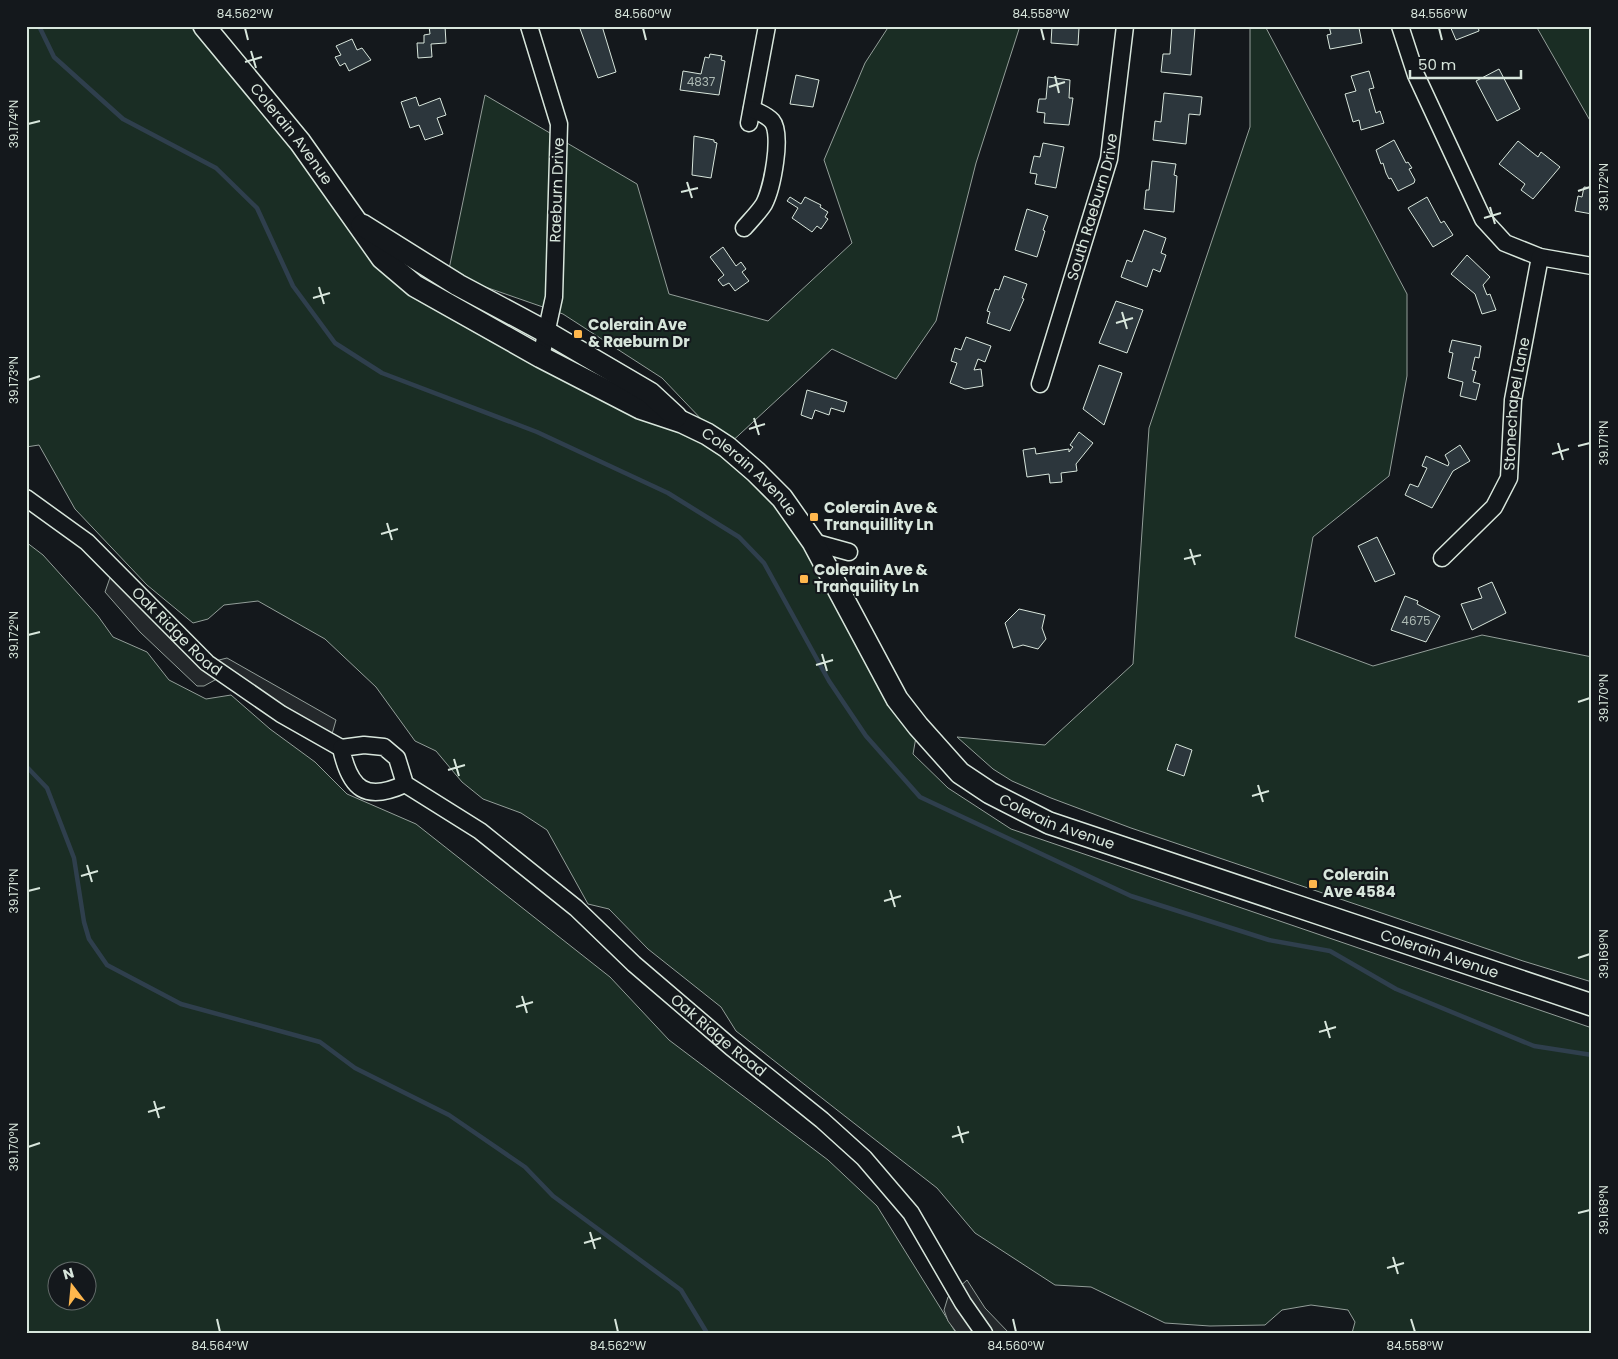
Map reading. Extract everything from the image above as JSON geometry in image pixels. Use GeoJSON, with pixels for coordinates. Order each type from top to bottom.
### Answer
{"type":"FeatureCollection","features":[{"type":"Feature","properties":{"kind":"main road","name":"Colerain Avenue"},"geometry":{"type":"LineString","coordinates":[[204,26],[300,142],[382,258],[415,286],[541,357],[640,408],[682,422],[727,446],[756,472],[782,498],[812,542],[897,699],[918,726],[960,773],[990,793],[1049,823],[1592,1005]]}},
{"type":"Feature","properties":{"kind":"main road","name":"Colerain Avenue"},"geometry":{"type":"LineString","coordinates":[[355,221],[458,285],[546,332],[650,393],[682,422]]}},
{"type":"Feature","properties":{"kind":"street","name":"Raeburn Drive"},"geometry":{"type":"LineString","coordinates":[[529,26],[559,124],[554,298],[541,357]]}},
{"type":"Feature","properties":{"kind":"street"},"geometry":{"type":"LineString","coordinates":[[744,228],[764,204],[771,184],[777,150],[776,128],[771,120],[751,116],[767,26]]}},
{"type":"Feature","properties":{"kind":"street","name":"South Raeburn Drive"},"geometry":{"type":"LineString","coordinates":[[1040,384],[1109,160],[1125,26]]}},
{"type":"Feature","properties":{"kind":"street"},"geometry":{"type":"LineString","coordinates":[[1400,26],[1416,75],[1483,219],[1505,243],[1540,257],[1592,266]]}},
{"type":"Feature","properties":{"kind":"street","name":"Stonechapel Lane"},"geometry":{"type":"LineString","coordinates":[[1442,558],[1494,507],[1508,478],[1513,400],[1540,257]]}},
{"type":"Feature","properties":{"kind":"street","name":"Oak Ridge Road"},"geometry":{"type":"LineString","coordinates":[[26,498],[87,542],[207,663],[281,714],[341,748]]}},
{"type":"Feature","properties":{"kind":"street"},"geometry":{"type":"LineString","coordinates":[[812,542],[849,552]]}},
{"type":"Feature","properties":{"kind":"street"},"geometry":{"type":"LineString","coordinates":[[364,745],[384,747],[397,758],[406,784],[375,794],[361,790],[344,764],[341,748],[364,745]]}},
{"type":"Feature","properties":{"kind":"street","name":"Oak Ridge Road"},"geometry":{"type":"LineString","coordinates":[[406,784],[480,831],[576,908],[634,964],[731,1047],[822,1120],[864,1158],[911,1214],[963,1303],[984,1333]]}},
{"type":"Feature","properties":{"kind":"green space"},"geometry":{"type":"Polygon","coordinates":[[[26,26],[204,26],[415,286],[725,444],[662,378],[563,314],[448,274],[485,95],[637,184],[669,294],[768,321],[852,243],[824,160],[865,63],[889,26],[1020,26],[976,163],[936,321],[896,379],[832,349],[727,446],[756,472],[918,726],[913,754],[948,788],[1011,829],[1592,1028],[1592,1333],[1352,1333],[1355,1322],[1348,1310],[1311,1305],[1282,1310],[1265,1325],[1210,1326],[1165,1323],[1091,1287],[1055,1285],[975,1233],[937,1188],[736,1031],[721,1007],[648,949],[609,909],[588,904],[547,830],[521,813],[483,799],[462,782],[436,751],[415,741],[376,687],[325,639],[258,601],[224,605],[208,619],[193,623],[147,585],[75,509],[39,445],[26,447],[26,26]]]}},
{"type":"Feature","properties":{"kind":"green space"},"geometry":{"type":"Polygon","coordinates":[[[1250,26],[1265,26],[1407,294],[1407,376],[1389,476],[1313,537],[1295,637],[1373,666],[1482,635],[1592,657],[1592,982],[1523,961],[1131,828],[1051,798],[1012,781],[993,769],[957,737],[1045,745],[1133,664],[1149,428],[1250,127],[1250,26]]]}},
{"type":"Feature","properties":{"kind":"green space"},"geometry":{"type":"Polygon","coordinates":[[[1536,26],[1592,26],[1592,124],[1536,26]]]}},
{"type":"Feature","properties":{"kind":"green space"},"geometry":{"type":"Polygon","coordinates":[[[26,542],[43,555],[98,616],[113,637],[147,652],[169,680],[206,699],[231,695],[270,729],[315,762],[347,794],[416,824],[610,977],[669,1040],[828,1160],[877,1206],[956,1333],[26,1333],[26,542]]]}},
{"type":"Feature","properties":{"kind":"shaded area"},"geometry":{"type":"Polygon","coordinates":[[[113,569],[207,663],[227,658],[336,720],[330,741],[224,675],[204,686],[197,686],[140,632],[105,592],[113,569]]]}},
{"type":"Feature","properties":{"kind":"shaded area"},"geometry":{"type":"Polygon","coordinates":[[[967,1280],[985,1308],[1009,1333],[957,1333],[948,1321],[944,1310],[948,1297],[967,1280]]]}},
{"type":"Feature","properties":{"kind":"building"},"geometry":{"type":"Polygon","coordinates":[[[429,26],[445,26],[446,43],[431,44],[432,57],[418,58],[417,43],[424,43],[424,35],[430,34],[429,26]]]}},
{"type":"Feature","properties":{"kind":"building"},"geometry":{"type":"Polygon","coordinates":[[[579,26],[602,26],[616,72],[598,78],[579,26]]]}},
{"type":"Feature","properties":{"kind":"building"},"geometry":{"type":"Polygon","coordinates":[[[1052,26],[1077,26],[1079,28],[1078,45],[1051,43],[1052,26]]]}},
{"type":"Feature","properties":{"kind":"building"},"geometry":{"type":"Polygon","coordinates":[[[1172,26],[1195,28],[1191,75],[1161,72],[1163,54],[1170,54],[1172,26]]]}},
{"type":"Feature","properties":{"kind":"building"},"geometry":{"type":"Polygon","coordinates":[[[1329,26],[1361,26],[1359,28],[1362,43],[1330,49],[1327,35],[1331,34],[1329,26]]]}},
{"type":"Feature","properties":{"kind":"building"},"geometry":{"type":"Polygon","coordinates":[[[1450,26],[1478,26],[1479,31],[1456,40],[1450,26]]]}},
{"type":"Feature","properties":{"kind":"building"},"geometry":{"type":"Polygon","coordinates":[[[352,39],[357,50],[362,48],[371,60],[349,71],[345,63],[340,66],[335,57],[341,55],[336,46],[352,39]]]}},
{"type":"Feature","properties":{"kind":"building"},"geometry":{"type":"Polygon","coordinates":[[[710,54],[722,56],[721,60],[725,61],[719,95],[680,90],[683,71],[701,74],[705,57],[709,58],[710,54]]]}},
{"type":"Feature","properties":{"kind":"building"},"geometry":{"type":"Polygon","coordinates":[[[1499,69],[1520,109],[1497,121],[1476,81],[1499,69]]]}},
{"type":"Feature","properties":{"kind":"building"},"geometry":{"type":"Polygon","coordinates":[[[1369,71],[1374,88],[1369,89],[1376,113],[1380,111],[1384,123],[1361,130],[1359,120],[1353,122],[1345,94],[1356,91],[1351,76],[1369,71]]]}},
{"type":"Feature","properties":{"kind":"building"},"geometry":{"type":"Polygon","coordinates":[[[796,75],[819,80],[813,107],[790,104],[796,75]]]}},
{"type":"Feature","properties":{"kind":"building"},"geometry":{"type":"Polygon","coordinates":[[[1048,77],[1070,80],[1069,98],[1073,98],[1069,125],[1044,123],[1045,113],[1037,112],[1039,99],[1046,99],[1048,77]]]}},
{"type":"Feature","properties":{"kind":"building"},"geometry":{"type":"Polygon","coordinates":[[[1164,93],[1202,97],[1200,115],[1189,114],[1186,144],[1153,140],[1155,121],[1161,122],[1164,93]]]}},
{"type":"Feature","properties":{"kind":"building"},"geometry":{"type":"Polygon","coordinates":[[[416,97],[419,106],[440,98],[446,115],[437,118],[443,134],[425,140],[419,125],[410,128],[401,102],[416,97]]]}},
{"type":"Feature","properties":{"kind":"building"},"geometry":{"type":"Polygon","coordinates":[[[694,136],[714,140],[717,143],[711,178],[692,175],[694,136]]]}},
{"type":"Feature","properties":{"kind":"building"},"geometry":{"type":"Polygon","coordinates":[[[1394,140],[1406,163],[1408,162],[1412,168],[1409,169],[1415,180],[1414,183],[1398,191],[1391,178],[1389,179],[1376,150],[1394,140]]]}},
{"type":"Feature","properties":{"kind":"building"},"geometry":{"type":"Polygon","coordinates":[[[1518,141],[1538,157],[1541,152],[1560,167],[1533,199],[1521,190],[1525,184],[1499,164],[1518,141]]]}},
{"type":"Feature","properties":{"kind":"building"},"geometry":{"type":"Polygon","coordinates":[[[1043,143],[1064,147],[1056,188],[1035,184],[1037,174],[1030,173],[1034,156],[1040,157],[1043,143]]]}},
{"type":"Feature","properties":{"kind":"building"},"geometry":{"type":"Polygon","coordinates":[[[1152,161],[1176,164],[1174,175],[1177,176],[1174,212],[1144,209],[1146,190],[1149,190],[1152,161]]]}},
{"type":"Feature","properties":{"kind":"building"},"geometry":{"type":"Polygon","coordinates":[[[1584,187],[1592,188],[1592,214],[1575,211],[1578,196],[1582,197],[1584,187]]]}},
{"type":"Feature","properties":{"kind":"building"},"geometry":{"type":"Polygon","coordinates":[[[790,197],[801,204],[805,197],[821,205],[820,207],[828,212],[825,217],[828,219],[821,229],[817,226],[812,232],[792,218],[798,208],[787,201],[790,197]]]}},
{"type":"Feature","properties":{"kind":"building"},"geometry":{"type":"Polygon","coordinates":[[[1427,197],[1441,223],[1444,221],[1453,235],[1433,247],[1408,208],[1427,197]]]}},
{"type":"Feature","properties":{"kind":"building"},"geometry":{"type":"Polygon","coordinates":[[[1027,209],[1048,216],[1037,257],[1015,250],[1027,209]]]}},
{"type":"Feature","properties":{"kind":"building"},"geometry":{"type":"Polygon","coordinates":[[[1144,230],[1166,238],[1161,253],[1166,255],[1160,272],[1153,269],[1147,287],[1121,277],[1127,260],[1132,262],[1144,230]]]}},
{"type":"Feature","properties":{"kind":"building"},"geometry":{"type":"Polygon","coordinates":[[[723,247],[736,266],[741,262],[746,269],[742,272],[749,281],[735,291],[729,283],[723,286],[718,280],[724,275],[710,257],[723,247]]]}},
{"type":"Feature","properties":{"kind":"building"},"geometry":{"type":"Polygon","coordinates":[[[1467,255],[1490,277],[1483,285],[1487,295],[1490,294],[1496,310],[1482,314],[1475,294],[1451,274],[1467,255]]]}},
{"type":"Feature","properties":{"kind":"building"},"geometry":{"type":"Polygon","coordinates":[[[1004,276],[1027,284],[1022,298],[1024,299],[1010,331],[987,323],[990,312],[987,311],[995,289],[999,290],[1004,276]]]}},
{"type":"Feature","properties":{"kind":"building"},"geometry":{"type":"Polygon","coordinates":[[[1116,301],[1143,310],[1127,353],[1099,343],[1116,301]]]}},
{"type":"Feature","properties":{"kind":"building"},"geometry":{"type":"Polygon","coordinates":[[[966,337],[991,346],[985,362],[978,359],[974,370],[981,369],[983,386],[965,389],[950,383],[957,363],[951,361],[955,348],[961,350],[966,337]]]}},
{"type":"Feature","properties":{"kind":"building"},"geometry":{"type":"Polygon","coordinates":[[[1452,340],[1481,346],[1479,358],[1475,357],[1472,370],[1476,371],[1473,382],[1480,384],[1476,400],[1460,396],[1463,382],[1448,378],[1453,353],[1449,352],[1452,340]]]}},
{"type":"Feature","properties":{"kind":"building"},"geometry":{"type":"Polygon","coordinates":[[[1099,365],[1122,373],[1104,425],[1083,409],[1099,365]]]}},
{"type":"Feature","properties":{"kind":"building"},"geometry":{"type":"Polygon","coordinates":[[[807,390],[847,402],[844,412],[831,408],[829,415],[815,410],[812,419],[801,415],[807,390]]]}},
{"type":"Feature","properties":{"kind":"building"},"geometry":{"type":"Polygon","coordinates":[[[1079,432],[1093,443],[1076,464],[1077,471],[1061,473],[1062,482],[1050,483],[1049,474],[1027,477],[1023,450],[1035,448],[1036,454],[1069,449],[1069,452],[1073,447],[1070,445],[1079,432]]]}},
{"type":"Feature","properties":{"kind":"building"},"geometry":{"type":"Polygon","coordinates":[[[1460,445],[1470,461],[1453,471],[1432,508],[1405,495],[1410,484],[1418,487],[1427,468],[1422,466],[1426,456],[1448,466],[1449,463],[1445,455],[1460,445]]]}},
{"type":"Feature","properties":{"kind":"building"},"geometry":{"type":"Polygon","coordinates":[[[1377,537],[1395,574],[1375,582],[1358,546],[1377,537]]]}},
{"type":"Feature","properties":{"kind":"building"},"geometry":{"type":"Polygon","coordinates":[[[1492,582],[1506,613],[1472,630],[1461,604],[1482,598],[1478,588],[1492,582]]]}},
{"type":"Feature","properties":{"kind":"building"},"geometry":{"type":"Polygon","coordinates":[[[1405,596],[1418,601],[1417,604],[1440,616],[1426,642],[1391,630],[1405,596]]]}},
{"type":"Feature","properties":{"kind":"building"},"geometry":{"type":"Polygon","coordinates":[[[1019,609],[1045,615],[1042,628],[1046,639],[1038,649],[1023,645],[1013,648],[1005,623],[1019,609]]]}},
{"type":"Feature","properties":{"kind":"building"},"geometry":{"type":"Polygon","coordinates":[[[1176,744],[1192,750],[1184,776],[1167,770],[1176,744]]]}},
{"type":"Feature","properties":{"kind":"waterway"},"geometry":{"type":"LineString","coordinates":[[39,26],[54,57],[123,119],[216,168],[257,208],[293,286],[335,343],[382,373],[537,432],[668,493],[739,537],[764,563],[829,681],[866,736],[920,797],[1131,896],[1269,940],[1330,951],[1396,989],[1534,1046],[1592,1055]]}},
{"type":"Feature","properties":{"kind":"waterway"},"geometry":{"type":"LineString","coordinates":[[26,766],[47,788],[74,858],[84,922],[89,939],[107,965],[181,1004],[320,1042],[355,1068],[449,1115],[525,1167],[553,1196],[681,1290],[707,1333]]}},
{"type":"Feature","properties":{"kind":"place","name":"Colerain Ave & Raeburn Dr"},"geometry":{"type":"Point","coordinates":[578,334]}},
{"type":"Feature","properties":{"kind":"place","name":"Colerain Ave & Tranquillity Ln"},"geometry":{"type":"Point","coordinates":[814,517]}},
{"type":"Feature","properties":{"kind":"place","name":"Colerain Ave & Tranquility Ln"},"geometry":{"type":"Point","coordinates":[804,579]}},
{"type":"Feature","properties":{"kind":"place","name":"Colerain Ave 4584"},"geometry":{"type":"Point","coordinates":[1313,884]}}]}
